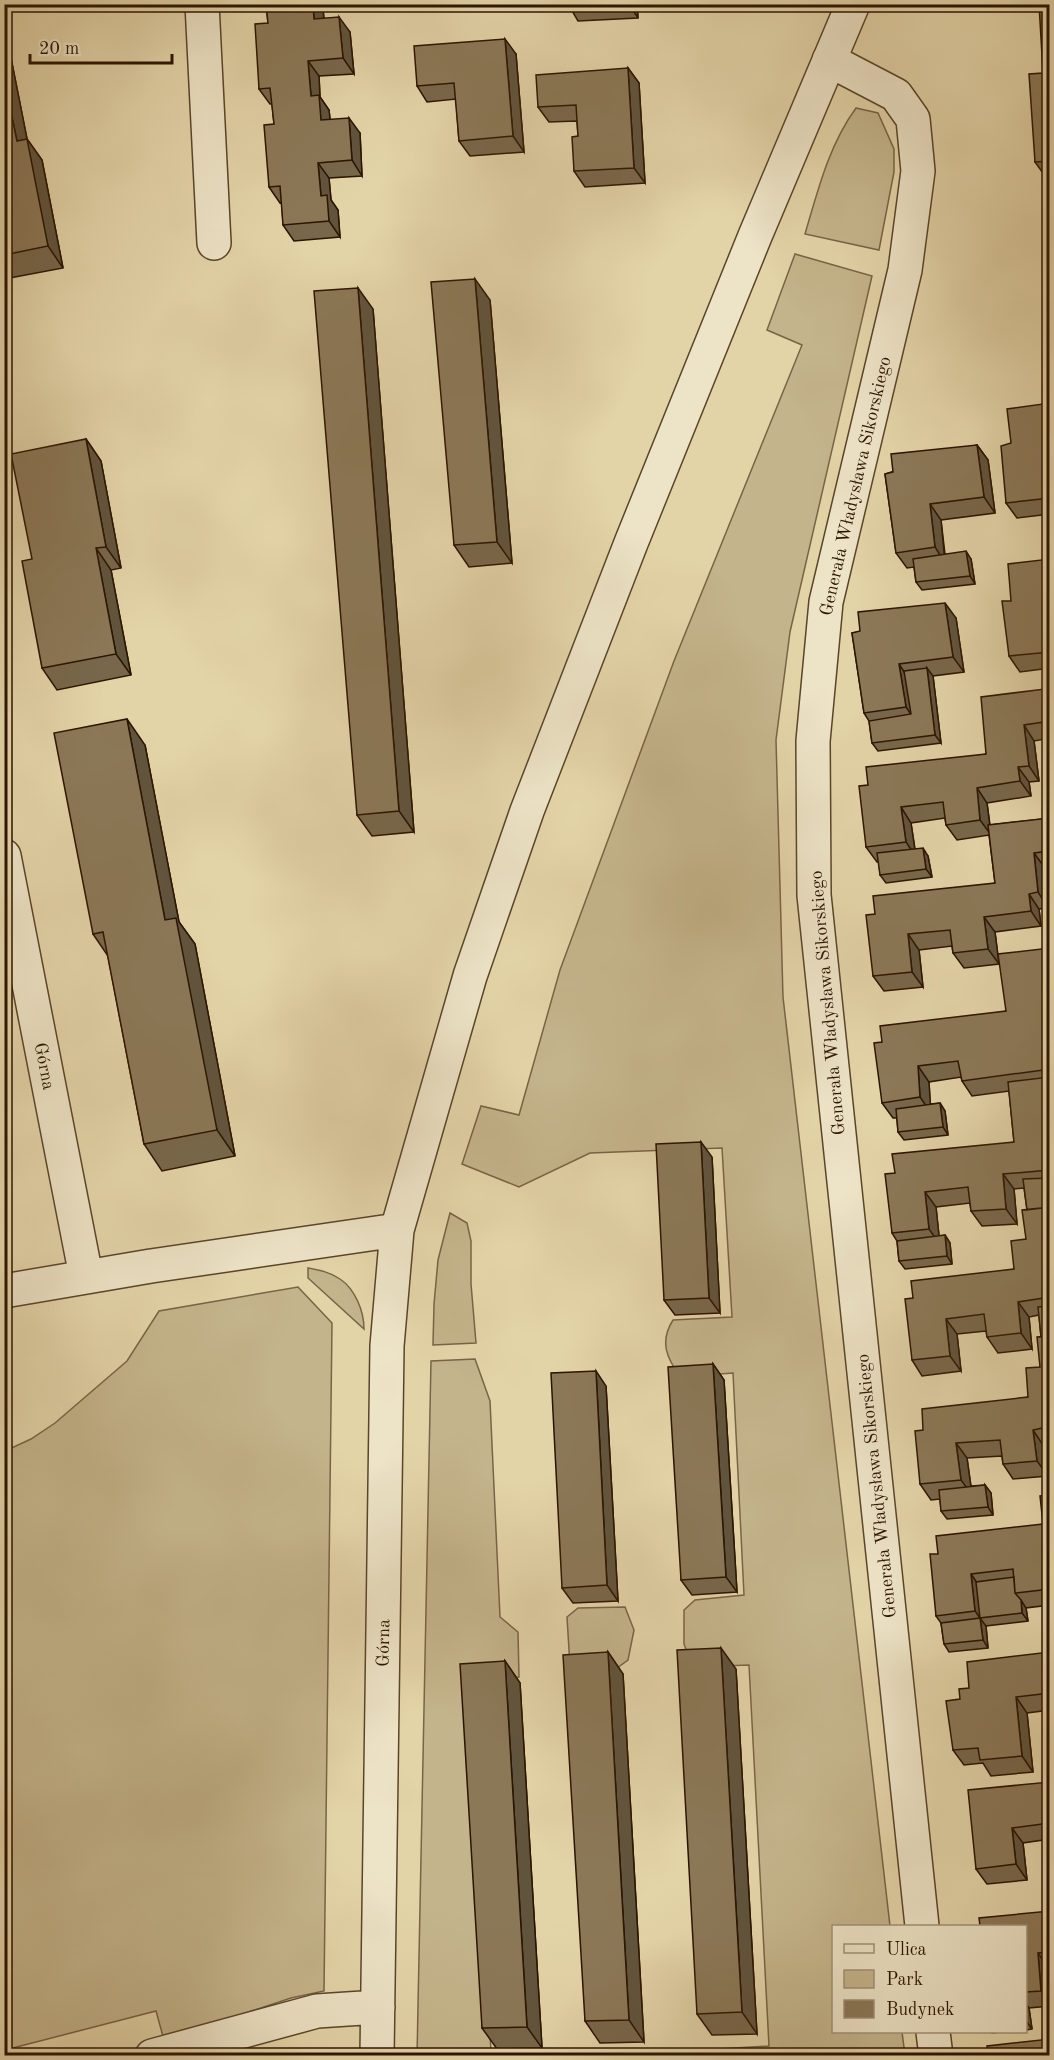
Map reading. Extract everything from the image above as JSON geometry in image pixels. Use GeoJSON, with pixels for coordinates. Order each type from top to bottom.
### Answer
{"type":"FeatureCollection","features":[{"type":"Feature","properties":{"kind":"street"},"geometry":{"type":"LineString","coordinates":[[202,4],[214,243]]}},
{"type":"Feature","properties":{"kind":"street"},"geometry":{"type":"LineString","coordinates":[[4,1291],[86,1276],[397,1230],[470,976],[527,811],[635,532],[853,4]]}},
{"type":"Feature","properties":{"kind":"street","name":"Generała Władysława Sikorskiego"},"geometry":{"type":"LineString","coordinates":[[829,60],[896,95],[914,119],[918,171],[904,270],[826,602],[813,741],[814,895],[922,1925]]}},
{"type":"Feature","properties":{"kind":"street","name":"Górna"},"geometry":{"type":"LineString","coordinates":[[4,856],[86,1276]]}},
{"type":"Feature","properties":{"kind":"street","name":"Górna"},"geometry":{"type":"LineString","coordinates":[[377,2055],[387,1346],[397,1230]]}},
{"type":"Feature","properties":{"kind":"street"},"geometry":{"type":"LineString","coordinates":[[152,2055],[317,2011],[378,2007]]}},
{"type":"Feature","properties":{"kind":"street"},"geometry":{"type":"LineString","coordinates":[[933,2033],[936,2055]]}},
{"type":"Feature","properties":{"kind":"green space"},"geometry":{"type":"Polygon","coordinates":[[[856,108],[878,113],[894,149],[894,172],[879,250],[805,234],[831,153],[856,108]]]}},
{"type":"Feature","properties":{"kind":"green space"},"geometry":{"type":"Polygon","coordinates":[[[795,254],[872,276],[790,632],[776,740],[783,997],[890,1925],[832,1925],[832,2033],[902,2033],[905,2055],[616,2055],[769,2046],[749,1665],[693,1667],[684,1644],[684,1610],[695,1600],[744,1595],[733,1373],[680,1377],[666,1350],[666,1336],[673,1320],[732,1317],[722,1148],[590,1153],[519,1187],[462,1164],[481,1106],[519,1115],[560,970],[674,661],[802,345],[767,330],[795,254]]]}},
{"type":"Feature","properties":{"kind":"green space"},"geometry":{"type":"Polygon","coordinates":[[[450,1213],[467,1223],[471,1241],[471,1284],[476,1343],[433,1345],[438,1260],[450,1213]]]}},
{"type":"Feature","properties":{"kind":"green space"},"geometry":{"type":"Polygon","coordinates":[[[308,1268],[328,1273],[350,1288],[358,1301],[364,1329],[308,1278],[308,1268]]]}},
{"type":"Feature","properties":{"kind":"green space"},"geometry":{"type":"Polygon","coordinates":[[[298,1287],[332,1323],[324,1991],[291,1998],[164,2040],[156,2011],[5,2050],[5,1451],[31,1439],[55,1423],[127,1361],[159,1311],[298,1287]]]}},
{"type":"Feature","properties":{"kind":"green space"},"geometry":{"type":"Polygon","coordinates":[[[475,1359],[490,1401],[500,1617],[518,1632],[519,1677],[469,1680],[491,2051],[484,2055],[417,2056],[431,1361],[475,1359]]]}},
{"type":"Feature","properties":{"kind":"green space"},"geometry":{"type":"Polygon","coordinates":[[[625,1607],[634,1630],[628,1660],[617,1668],[570,1666],[567,1617],[578,1608],[625,1607]]]}},
{"type":"Feature","properties":{"kind":"building"},"geometry":{"type":"Polygon","coordinates":[[[266,4],[313,4],[314,19],[339,17],[343,58],[308,61],[311,96],[319,95],[321,120],[349,118],[352,160],[318,163],[321,196],[327,195],[329,221],[283,225],[280,186],[269,187],[264,125],[274,124],[270,88],[259,89],[255,24],[268,23],[266,4]]]}},
{"type":"Feature","properties":{"kind":"building"},"geometry":{"type":"Polygon","coordinates":[[[568,4],[596,4],[568,6],[568,4]]]}},
{"type":"Feature","properties":{"kind":"building"},"geometry":{"type":"Polygon","coordinates":[[[1039,4],[1050,4],[1050,161],[1035,162],[1029,74],[1043,73],[1039,4]]]}},
{"type":"Feature","properties":{"kind":"building"},"geometry":{"type":"Polygon","coordinates":[[[505,39],[513,136],[459,141],[454,83],[417,86],[414,46],[505,39]]]}},
{"type":"Feature","properties":{"kind":"building"},"geometry":{"type":"Polygon","coordinates":[[[628,68],[634,168],[574,171],[572,137],[578,136],[576,105],[538,107],[536,75],[628,68]]]}},
{"type":"Feature","properties":{"kind":"building"},"geometry":{"type":"Polygon","coordinates":[[[4,79],[17,141],[27,139],[48,246],[4,255],[4,79]]]}},
{"type":"Feature","properties":{"kind":"building"},"geometry":{"type":"Polygon","coordinates":[[[475,279],[497,542],[454,545],[431,282],[475,279]]]}},
{"type":"Feature","properties":{"kind":"building"},"geometry":{"type":"Polygon","coordinates":[[[358,288],[399,811],[357,815],[314,291],[358,288]]]}},
{"type":"Feature","properties":{"kind":"building"},"geometry":{"type":"Polygon","coordinates":[[[1050,403],[1050,498],[1006,503],[1001,446],[1011,443],[1007,409],[1050,403]]]}},
{"type":"Feature","properties":{"kind":"building"},"geometry":{"type":"Polygon","coordinates":[[[86,439],[106,547],[96,548],[116,654],[42,668],[22,561],[32,559],[11,454],[86,439]]]}},
{"type":"Feature","properties":{"kind":"building"},"geometry":{"type":"Polygon","coordinates":[[[977,445],[984,497],[930,504],[935,547],[896,553],[885,474],[893,472],[891,454],[977,445]]]}},
{"type":"Feature","properties":{"kind":"building"},"geometry":{"type":"Polygon","coordinates":[[[966,551],[970,576],[916,582],[913,559],[966,551]]]}},
{"type":"Feature","properties":{"kind":"building"},"geometry":{"type":"Polygon","coordinates":[[[1050,559],[1050,652],[1009,656],[1002,601],[1011,601],[1008,564],[1050,559]]]}},
{"type":"Feature","properties":{"kind":"building"},"geometry":{"type":"Polygon","coordinates":[[[945,603],[953,657],[899,664],[906,707],[864,713],[852,633],[860,631],[858,612],[945,603]]]}},
{"type":"Feature","properties":{"kind":"building"},"geometry":{"type":"Polygon","coordinates":[[[927,668],[935,735],[872,743],[869,721],[911,714],[904,671],[927,668]]]}},
{"type":"Feature","properties":{"kind":"building"},"geometry":{"type":"Polygon","coordinates":[[[1045,689],[1050,721],[1024,725],[1029,766],[1018,767],[1020,781],[977,788],[980,820],[946,825],[943,802],[901,807],[906,842],[866,847],[859,786],[868,785],[866,767],[986,754],[981,697],[1045,689]]]}},
{"type":"Feature","properties":{"kind":"building"},"geometry":{"type":"Polygon","coordinates":[[[127,719],[165,920],[176,918],[217,1130],[144,1144],[103,932],[93,934],[54,733],[127,719]]]}},
{"type":"Feature","properties":{"kind":"building"},"geometry":{"type":"Polygon","coordinates":[[[1050,818],[1050,851],[1034,853],[1038,892],[1029,894],[1031,911],[984,917],[988,949],[953,953],[950,930],[908,934],[912,972],[873,976],[866,915],[875,914],[873,896],[995,883],[988,825],[1050,818]]]}},
{"type":"Feature","properties":{"kind":"building"},"geometry":{"type":"Polygon","coordinates":[[[923,848],[926,869],[880,875],[877,853],[923,848]]]}},
{"type":"Feature","properties":{"kind":"building"},"geometry":{"type":"Polygon","coordinates":[[[1050,948],[1050,1069],[962,1081],[958,1061],[918,1066],[920,1097],[882,1103],[874,1043],[882,1042],[880,1026],[1006,1011],[998,954],[1050,948]]]}},
{"type":"Feature","properties":{"kind":"building"},"geometry":{"type":"Polygon","coordinates":[[[1050,1077],[1050,1170],[1003,1174],[1006,1209],[971,1211],[968,1187],[925,1192],[929,1229],[892,1233],[885,1174],[895,1173],[892,1154],[1014,1142],[1008,1082],[1050,1077]]]}},
{"type":"Feature","properties":{"kind":"building"},"geometry":{"type":"Polygon","coordinates":[[[940,1103],[943,1127],[898,1132],[896,1109],[940,1103]]]}},
{"type":"Feature","properties":{"kind":"building"},"geometry":{"type":"Polygon","coordinates":[[[701,1142],[709,1298],[664,1300],[656,1144],[701,1142]]]}},
{"type":"Feature","properties":{"kind":"building"},"geometry":{"type":"Polygon","coordinates":[[[1050,1178],[1050,1207],[1027,1210],[1023,1179],[1050,1178]]]}},
{"type":"Feature","properties":{"kind":"building"},"geometry":{"type":"Polygon","coordinates":[[[1050,1207],[1050,1297],[1018,1302],[1021,1333],[987,1337],[984,1314],[946,1319],[950,1356],[912,1360],[905,1299],[913,1298],[911,1281],[1014,1269],[1011,1241],[1026,1239],[1022,1210],[1050,1207]]]}},
{"type":"Feature","properties":{"kind":"building"},"geometry":{"type":"Polygon","coordinates":[[[945,1235],[947,1256],[899,1261],[897,1241],[945,1235]]]}},
{"type":"Feature","properties":{"kind":"building"},"geometry":{"type":"Polygon","coordinates":[[[1050,1306],[1050,1336],[1041,1337],[1038,1307],[1050,1306]]]}},
{"type":"Feature","properties":{"kind":"building"},"geometry":{"type":"Polygon","coordinates":[[[1050,1336],[1050,1445],[1047,1427],[1033,1430],[1037,1461],[1003,1464],[1000,1440],[956,1443],[961,1480],[920,1484],[915,1431],[923,1430],[922,1409],[1028,1397],[1026,1368],[1040,1367],[1037,1337],[1050,1336]]]}},
{"type":"Feature","properties":{"kind":"building"},"geometry":{"type":"Polygon","coordinates":[[[713,1364],[726,1577],[681,1580],[668,1367],[713,1364]]]}},
{"type":"Feature","properties":{"kind":"building"},"geometry":{"type":"Polygon","coordinates":[[[596,1371],[607,1585],[562,1588],[551,1373],[596,1371]]]}},
{"type":"Feature","properties":{"kind":"building"},"geometry":{"type":"Polygon","coordinates":[[[985,1485],[988,1507],[941,1511],[939,1490],[985,1485]]]}},
{"type":"Feature","properties":{"kind":"building"},"geometry":{"type":"Polygon","coordinates":[[[1050,1495],[1050,1589],[1015,1593],[1013,1569],[971,1574],[975,1611],[936,1616],[930,1554],[938,1554],[936,1536],[1043,1524],[1040,1496],[1050,1495]]]}},
{"type":"Feature","properties":{"kind":"building"},"geometry":{"type":"Polygon","coordinates":[[[1014,1577],[1015,1593],[1021,1600],[1022,1613],[980,1618],[976,1582],[1014,1577]]]}},
{"type":"Feature","properties":{"kind":"building"},"geometry":{"type":"Polygon","coordinates":[[[980,1618],[983,1640],[944,1644],[941,1623],[980,1618]]]}},
{"type":"Feature","properties":{"kind":"building"},"geometry":{"type":"Polygon","coordinates":[[[721,1648],[742,2012],[697,2014],[677,1650],[721,1648]]]}},
{"type":"Feature","properties":{"kind":"building"},"geometry":{"type":"Polygon","coordinates":[[[608,1652],[629,2020],[585,2021],[563,1655],[608,1652]]]}},
{"type":"Feature","properties":{"kind":"building"},"geometry":{"type":"Polygon","coordinates":[[[1050,1652],[1050,1693],[1016,1697],[1022,1756],[980,1760],[978,1748],[953,1750],[946,1701],[960,1699],[959,1689],[969,1688],[967,1662],[1050,1652]]]}},
{"type":"Feature","properties":{"kind":"building"},"geometry":{"type":"Polygon","coordinates":[[[505,1661],[527,2027],[482,2028],[460,1664],[505,1661]]]}},
{"type":"Feature","properties":{"kind":"building"},"geometry":{"type":"Polygon","coordinates":[[[1050,1782],[1050,1823],[1012,1828],[1016,1864],[976,1869],[968,1790],[1050,1782]]]}},
{"type":"Feature","properties":{"kind":"building"},"geometry":{"type":"Polygon","coordinates":[[[1050,1911],[1050,1952],[1038,1953],[1041,1991],[1027,1992],[1027,1925],[980,1925],[979,1918],[1050,1911]]]}},
{"type":"Feature","properties":{"kind":"building"},"geometry":{"type":"Polygon","coordinates":[[[1050,2039],[1050,2055],[988,2055],[987,2046],[1050,2039]]]}}]}
